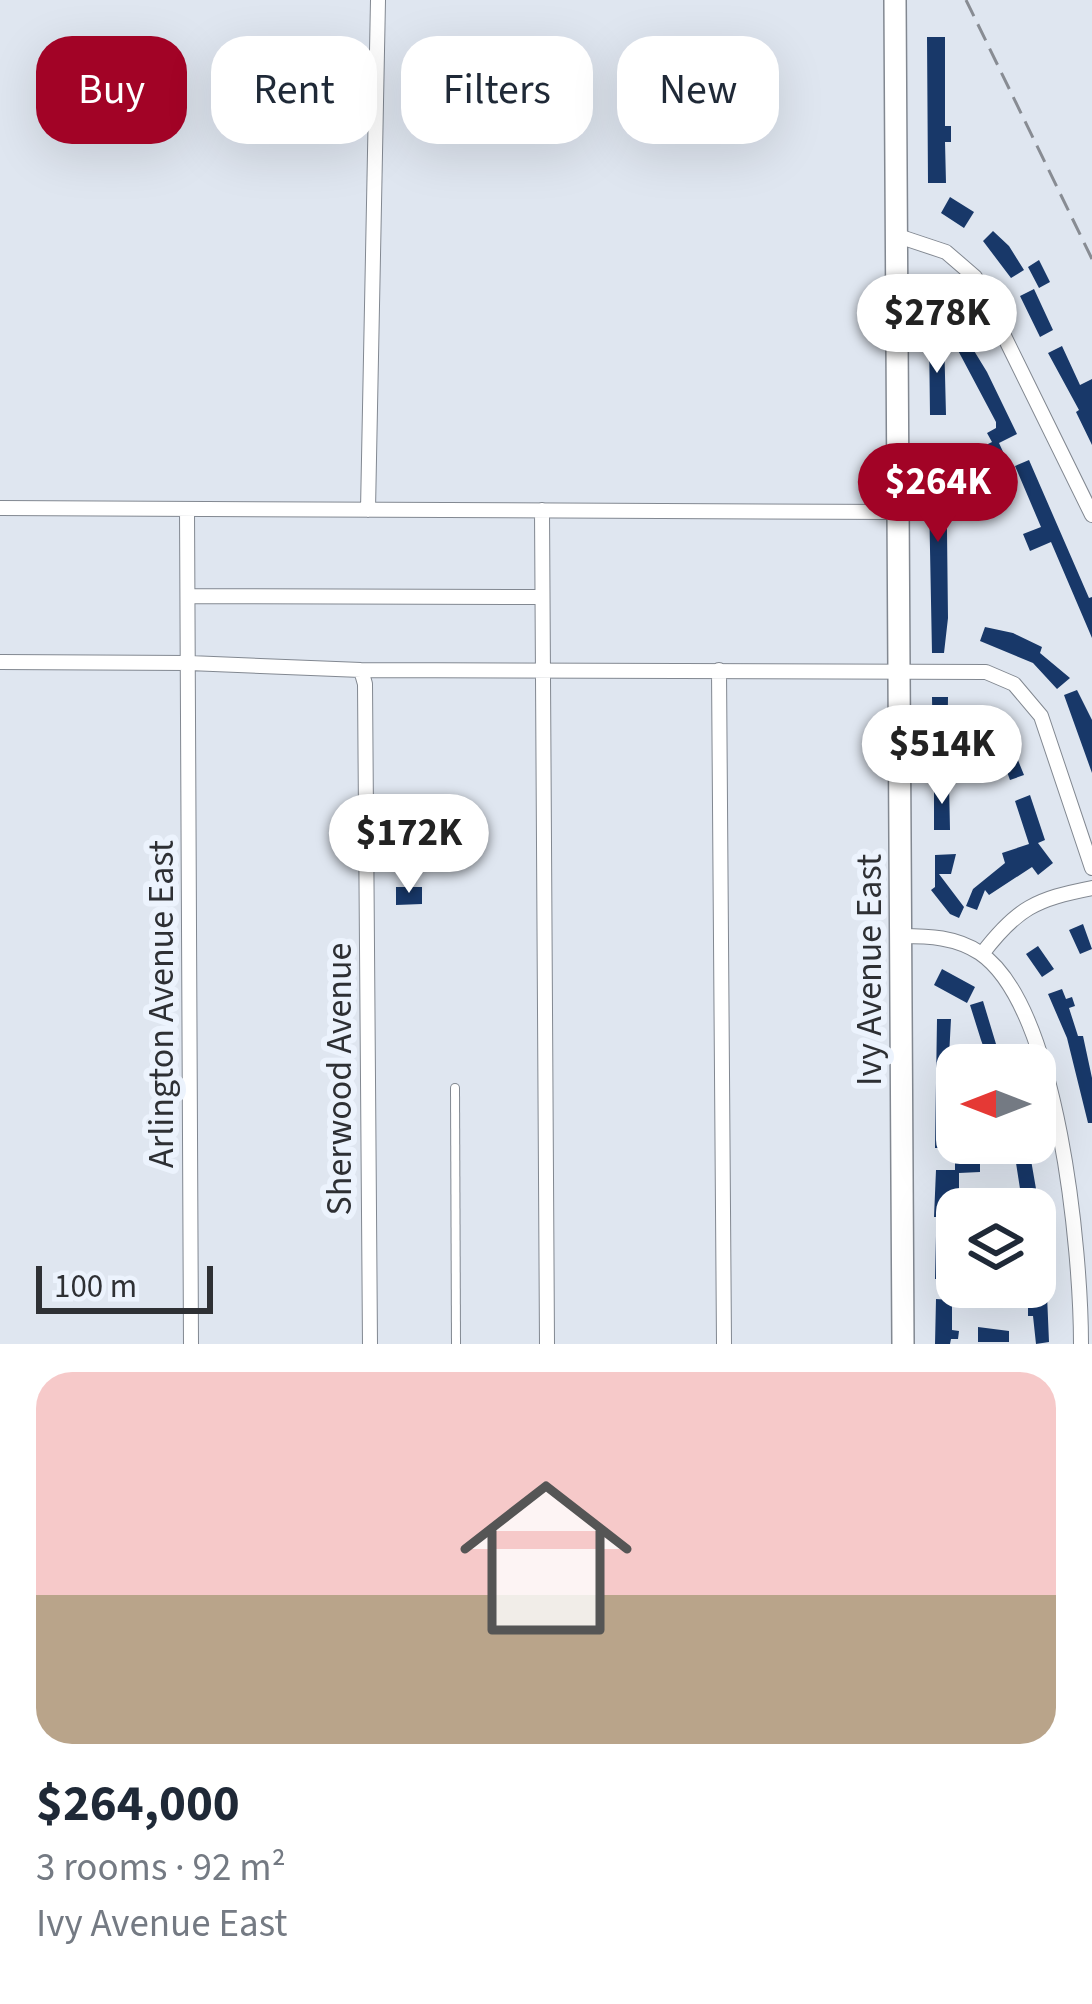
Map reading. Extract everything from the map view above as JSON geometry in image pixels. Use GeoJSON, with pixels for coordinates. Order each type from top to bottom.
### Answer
{"type":"FeatureCollection","features":[{"type":"Feature","properties":{"kind":"street"},"geometry":{"type":"LineString","coordinates":[[368,510],[378,0]]}},
{"type":"Feature","properties":{"kind":"street","name":"Ivy Avenue East"},"geometry":{"type":"LineString","coordinates":[[895,0],[903,1344]]}},
{"type":"Feature","properties":{"kind":"street"},"geometry":{"type":"LineString","coordinates":[[898,236],[946,252],[976,277],[1092,515]]}},
{"type":"Feature","properties":{"kind":"street"},"geometry":{"type":"LineString","coordinates":[[0,508],[899,512]]}},
{"type":"Feature","properties":{"kind":"street","name":"Arlington Avenue East"},"geometry":{"type":"LineString","coordinates":[[187,509],[191,1344]]}},
{"type":"Feature","properties":{"kind":"street"},"geometry":{"type":"LineString","coordinates":[[542,510],[547,1344]]}},
{"type":"Feature","properties":{"kind":"street"},"geometry":{"type":"LineString","coordinates":[[188,596],[542,597]]}},
{"type":"Feature","properties":{"kind":"street"},"geometry":{"type":"LineString","coordinates":[[0,662],[361,670],[986,672],[1024,692],[1041,716],[1092,868]]}},
{"type":"Feature","properties":{"kind":"street","name":"Sherwood Avenue"},"geometry":{"type":"LineString","coordinates":[[361,670],[370,1344]]}},
{"type":"Feature","properties":{"kind":"street"},"geometry":{"type":"LineString","coordinates":[[719,670],[724,1344]]}},
{"type":"Feature","properties":{"kind":"street"},"geometry":{"type":"LineString","coordinates":[[982,954],[1029,905],[1092,888]]}},
{"type":"Feature","properties":{"kind":"street"},"geometry":{"type":"LineString","coordinates":[[901,936],[951,939],[982,954],[998,968],[1016,997],[1051,1100],[1075,1224],[1081,1344]]}},
{"type":"Feature","properties":{"kind":"lane"},"geometry":{"type":"LineString","coordinates":[[455,1088],[456,1344]]}},
{"type":"Feature","properties":{"kind":"building"},"geometry":{"type":"Polygon","coordinates":[[[927,37],[945,37],[945,126],[951,126],[951,142],[945,142],[946,183],[928,183],[927,37]]]}},
{"type":"Feature","properties":{"kind":"building"},"geometry":{"type":"Polygon","coordinates":[[[950,197],[974,212],[964,228],[941,213],[950,197]]]}},
{"type":"Feature","properties":{"kind":"building"},"geometry":{"type":"Polygon","coordinates":[[[993,231],[1024,270],[1011,278],[983,241],[993,231]]]}},
{"type":"Feature","properties":{"kind":"building"},"geometry":{"type":"Polygon","coordinates":[[[1039,260],[1050,282],[1039,288],[1028,267],[1039,260]]]}},
{"type":"Feature","properties":{"kind":"building"},"geometry":{"type":"Polygon","coordinates":[[[1034,289],[1053,330],[1040,337],[1020,296],[1034,289]]]}},
{"type":"Feature","properties":{"kind":"building"},"geometry":{"type":"Polygon","coordinates":[[[930,294],[946,294],[946,327],[940,316],[929,316],[930,294]]]}},
{"type":"Feature","properties":{"kind":"building"},"geometry":{"type":"Polygon","coordinates":[[[929,336],[944,336],[946,415],[930,415],[929,336]]]}},
{"type":"Feature","properties":{"kind":"building"},"geometry":{"type":"Polygon","coordinates":[[[965,336],[1017,434],[999,443],[1011,469],[999,474],[996,467],[987,472],[976,450],[992,442],[987,433],[996,428],[996,422],[953,341],[965,336]]]}},
{"type":"Feature","properties":{"kind":"building"},"geometry":{"type":"Polygon","coordinates":[[[1062,346],[1080,385],[1092,379],[1092,445],[1048,353],[1062,346]]]}},
{"type":"Feature","properties":{"kind":"building"},"geometry":{"type":"Polygon","coordinates":[[[928,445],[946,445],[948,618],[944,653],[932,653],[928,445]]]}},
{"type":"Feature","properties":{"kind":"building"},"geometry":{"type":"Polygon","coordinates":[[[1029,460],[1092,597],[1092,638],[1051,542],[1030,551],[1023,534],[1041,527],[1015,466],[1029,460]]]}},
{"type":"Feature","properties":{"kind":"building"},"geometry":{"type":"Polygon","coordinates":[[[985,627],[1013,633],[1042,647],[1040,653],[1070,678],[1057,689],[1033,663],[980,641],[985,627]]]}},
{"type":"Feature","properties":{"kind":"building"},"geometry":{"type":"Polygon","coordinates":[[[1077,690],[1092,720],[1092,773],[1064,695],[1077,690]]]}},
{"type":"Feature","properties":{"kind":"building"},"geometry":{"type":"Polygon","coordinates":[[[932,697],[948,697],[947,762],[933,762],[932,697]]]}},
{"type":"Feature","properties":{"kind":"building"},"geometry":{"type":"Polygon","coordinates":[[[998,711],[1024,775],[1010,780],[1003,761],[997,763],[991,750],[999,747],[987,716],[998,711]]]}},
{"type":"Feature","properties":{"kind":"building"},"geometry":{"type":"Polygon","coordinates":[[[969,752],[967,783],[956,783],[956,755],[969,752]]]}},
{"type":"Feature","properties":{"kind":"building"},"geometry":{"type":"Polygon","coordinates":[[[934,783],[949,783],[950,830],[934,830],[934,783]]]}},
{"type":"Feature","properties":{"kind":"building"},"geometry":{"type":"Polygon","coordinates":[[[1030,795],[1045,840],[1038,843],[1053,863],[1038,875],[1032,867],[989,895],[985,890],[977,910],[966,906],[973,889],[1005,863],[1002,853],[1029,844],[1015,801],[1030,795]]]}},
{"type":"Feature","properties":{"kind":"building"},"geometry":{"type":"Polygon","coordinates":[[[956,854],[951,874],[939,874],[964,907],[959,918],[931,890],[935,887],[935,855],[956,854]]]}},
{"type":"Feature","properties":{"kind":"building"},"geometry":{"type":"Polygon","coordinates":[[[396,887],[422,887],[422,904],[396,905],[396,887]]]}},
{"type":"Feature","properties":{"kind":"building"},"geometry":{"type":"Polygon","coordinates":[[[1083,924],[1092,949],[1080,954],[1069,930],[1083,924]]]}},
{"type":"Feature","properties":{"kind":"building"},"geometry":{"type":"Polygon","coordinates":[[[1038,946],[1054,969],[1042,977],[1026,954],[1038,946]]]}},
{"type":"Feature","properties":{"kind":"building"},"geometry":{"type":"Polygon","coordinates":[[[942,969],[975,987],[967,1003],[934,985],[942,969]]]}},
{"type":"Feature","properties":{"kind":"building"},"geometry":{"type":"Polygon","coordinates":[[[1062,989],[1066,999],[1072,997],[1075,1006],[1069,1008],[1078,1036],[1083,1036],[1092,1078],[1092,1123],[1088,1123],[1067,1038],[1048,994],[1062,989]]]}},
{"type":"Feature","properties":{"kind":"building"},"geometry":{"type":"Polygon","coordinates":[[[983,1001],[996,1044],[982,1044],[970,1005],[983,1001]]]}},
{"type":"Feature","properties":{"kind":"building"},"geometry":{"type":"Polygon","coordinates":[[[937,1019],[951,1019],[950,1044],[937,1044],[937,1019]]]}},
{"type":"Feature","properties":{"kind":"building"},"geometry":{"type":"Polygon","coordinates":[[[955,1164],[980,1164],[980,1172],[959,1173],[959,1188],[936,1188],[934,1217],[936,1170],[955,1170],[955,1164]]]}},
{"type":"Feature","properties":{"kind":"building"},"geometry":{"type":"Polygon","coordinates":[[[1016,1164],[1032,1164],[1036,1188],[1020,1188],[1016,1164]]]}},
{"type":"Feature","properties":{"kind":"building"},"geometry":{"type":"Polygon","coordinates":[[[936,1299],[936,1308],[952,1308],[952,1330],[959,1331],[958,1339],[951,1339],[950,1344],[935,1344],[936,1299]]]}},
{"type":"Feature","properties":{"kind":"building"},"geometry":{"type":"Polygon","coordinates":[[[1028,1308],[1048,1308],[1049,1342],[1036,1344],[1033,1316],[1028,1316],[1028,1308]]]}},
{"type":"Feature","properties":{"kind":"building"},"geometry":{"type":"Polygon","coordinates":[[[978,1327],[1009,1331],[1009,1342],[978,1342],[978,1327]]]}},
{"type":"Feature","properties":{"kind":"railway"},"geometry":{"type":"LineString","coordinates":[[966,0],[1092,259]]}}]}
